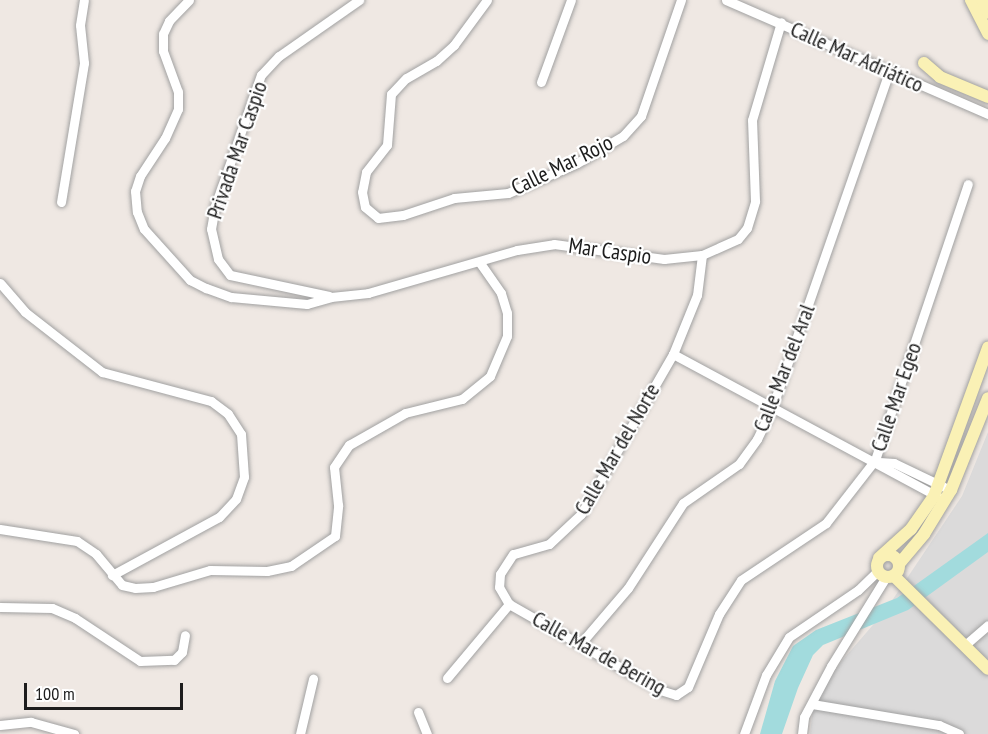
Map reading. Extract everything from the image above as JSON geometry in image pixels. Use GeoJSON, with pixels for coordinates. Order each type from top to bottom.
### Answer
{"type":"FeatureCollection","features":[{"type":"Feature","properties":{"kind":"street"},"geometry":{"type":"LineString","coordinates":[[61,202],[84,63],[80,25],[84,0]]}},
{"type":"Feature","properties":{"kind":"street"},"geometry":{"type":"LineString","coordinates":[[189,0],[169,21],[163,34],[163,51],[178,92],[178,109],[135,191],[144,229],[190,280],[206,288],[231,297],[307,304],[331,297]]}},
{"type":"Feature","properties":{"kind":"street","name":"Privada Mar Caspio"},"geometry":{"type":"LineString","coordinates":[[331,297],[230,275],[218,260],[211,229],[215,206],[261,75],[279,56],[359,0]]}},
{"type":"Feature","properties":{"kind":"street","name":"Calle Mar Rojo"},"geometry":{"type":"LineString","coordinates":[[487,0],[454,45],[436,61],[406,78],[391,94],[387,145],[366,172],[362,192],[365,207],[378,218],[403,215],[454,198],[508,193],[577,163],[622,136],[641,116],[681,0]]}},
{"type":"Feature","properties":{"kind":"street"},"geometry":{"type":"LineString","coordinates":[[541,82],[571,0]]}},
{"type":"Feature","properties":{"kind":"street","name":"Calle Mar Adriático"},"geometry":{"type":"LineString","coordinates":[[726,0],[988,114]]}},
{"type":"Feature","properties":{"kind":"street"},"geometry":{"type":"LineString","coordinates":[[971,0],[988,34]]}},
{"type":"Feature","properties":{"kind":"street"},"geometry":{"type":"LineString","coordinates":[[982,0],[988,13]]}},
{"type":"Feature","properties":{"kind":"street","name":"Mar Caspio"},"geometry":{"type":"LineString","coordinates":[[331,297],[369,293],[480,263],[517,250],[554,244],[581,245],[632,256],[702,255],[738,239],[752,215],[755,201],[752,120],[781,22]]}},
{"type":"Feature","properties":{"kind":"street"},"geometry":{"type":"LineString","coordinates":[[924,63],[940,77],[988,98]]}},
{"type":"Feature","properties":{"kind":"street","name":"Calle Mar del Aral"},"geometry":{"type":"LineString","coordinates":[[581,643],[628,588],[682,503],[746,455],[772,408],[889,72]]}},
{"type":"Feature","properties":{"kind":"street","name":"Calle Mar Egeo"},"geometry":{"type":"LineString","coordinates":[[688,687],[732,589],[741,580],[826,523],[877,461],[968,184]]}},
{"type":"Feature","properties":{"kind":"street","name":"Calle Mar del Norte"},"geometry":{"type":"LineString","coordinates":[[508,604],[500,587],[504,563],[513,554],[549,544],[581,514],[673,354],[697,295],[702,255]]}},
{"type":"Feature","properties":{"kind":"street"},"geometry":{"type":"LineString","coordinates":[[0,529],[77,541],[96,554],[122,585],[153,587],[210,570],[267,572],[291,566],[322,548],[334,536],[338,525],[334,467],[349,445],[405,413],[462,399],[490,376],[507,336],[507,313],[501,293],[480,263]]}},
{"type":"Feature","properties":{"kind":"street"},"geometry":{"type":"LineString","coordinates":[[0,283],[26,312],[102,372],[212,401],[228,414],[241,434],[244,477],[236,499],[219,518],[112,575]]}},
{"type":"Feature","properties":{"kind":"street"},"geometry":{"type":"LineString","coordinates":[[879,558],[911,529],[943,493],[988,348]]}},
{"type":"Feature","properties":{"kind":"street"},"geometry":{"type":"LineString","coordinates":[[673,354],[772,408],[877,461],[894,463],[943,493]]}},
{"type":"Feature","properties":{"kind":"street"},"geometry":{"type":"LineString","coordinates":[[744,734],[766,675],[789,637],[858,590],[886,575],[899,564],[943,493],[988,398]]}},
{"type":"Feature","properties":{"kind":"street"},"geometry":{"type":"LineString","coordinates":[[0,522],[10,531]]}},
{"type":"Feature","properties":{"kind":"street"},"geometry":{"type":"LineString","coordinates":[[879,558],[892,555],[899,564]]}},
{"type":"Feature","properties":{"kind":"street"},"geometry":{"type":"LineString","coordinates":[[879,558],[886,575],[965,645],[988,669]]}},
{"type":"Feature","properties":{"kind":"street"},"geometry":{"type":"LineString","coordinates":[[802,734],[812,704],[831,666],[869,607],[886,575]]}},
{"type":"Feature","properties":{"kind":"street"},"geometry":{"type":"LineString","coordinates":[[447,678],[508,604]]}},
{"type":"Feature","properties":{"kind":"street","name":"Calle Mar de Bering"},"geometry":{"type":"LineString","coordinates":[[508,604],[581,643],[660,690],[676,694],[688,687]]}},
{"type":"Feature","properties":{"kind":"street"},"geometry":{"type":"LineString","coordinates":[[0,607],[52,608],[83,623],[140,661],[174,660],[182,652],[184,635]]}},
{"type":"Feature","properties":{"kind":"street"},"geometry":{"type":"LineString","coordinates":[[965,645],[988,625]]}},
{"type":"Feature","properties":{"kind":"street"},"geometry":{"type":"LineString","coordinates":[[300,734],[313,679]]}},
{"type":"Feature","properties":{"kind":"street"},"geometry":{"type":"LineString","coordinates":[[812,704],[939,725],[959,734]]}},
{"type":"Feature","properties":{"kind":"street"},"geometry":{"type":"LineString","coordinates":[[418,712],[427,734]]}},
{"type":"Feature","properties":{"kind":"street"},"geometry":{"type":"LineString","coordinates":[[0,725],[31,722],[74,734]]}},
{"type":"Feature","properties":{"kind":"shaded area"},"geometry":{"type":"Polygon","coordinates":[[[988,432],[988,734],[810,734],[813,707],[819,695],[840,663],[885,611],[962,496],[988,432]]]}},
{"type":"Feature","properties":{"kind":"water"},"geometry":{"type":"Polygon","coordinates":[[[988,533],[988,552],[908,610],[823,645],[813,655],[798,688],[782,734],[760,734],[775,681],[793,646],[816,630],[897,598],[988,533]]]}}]}
